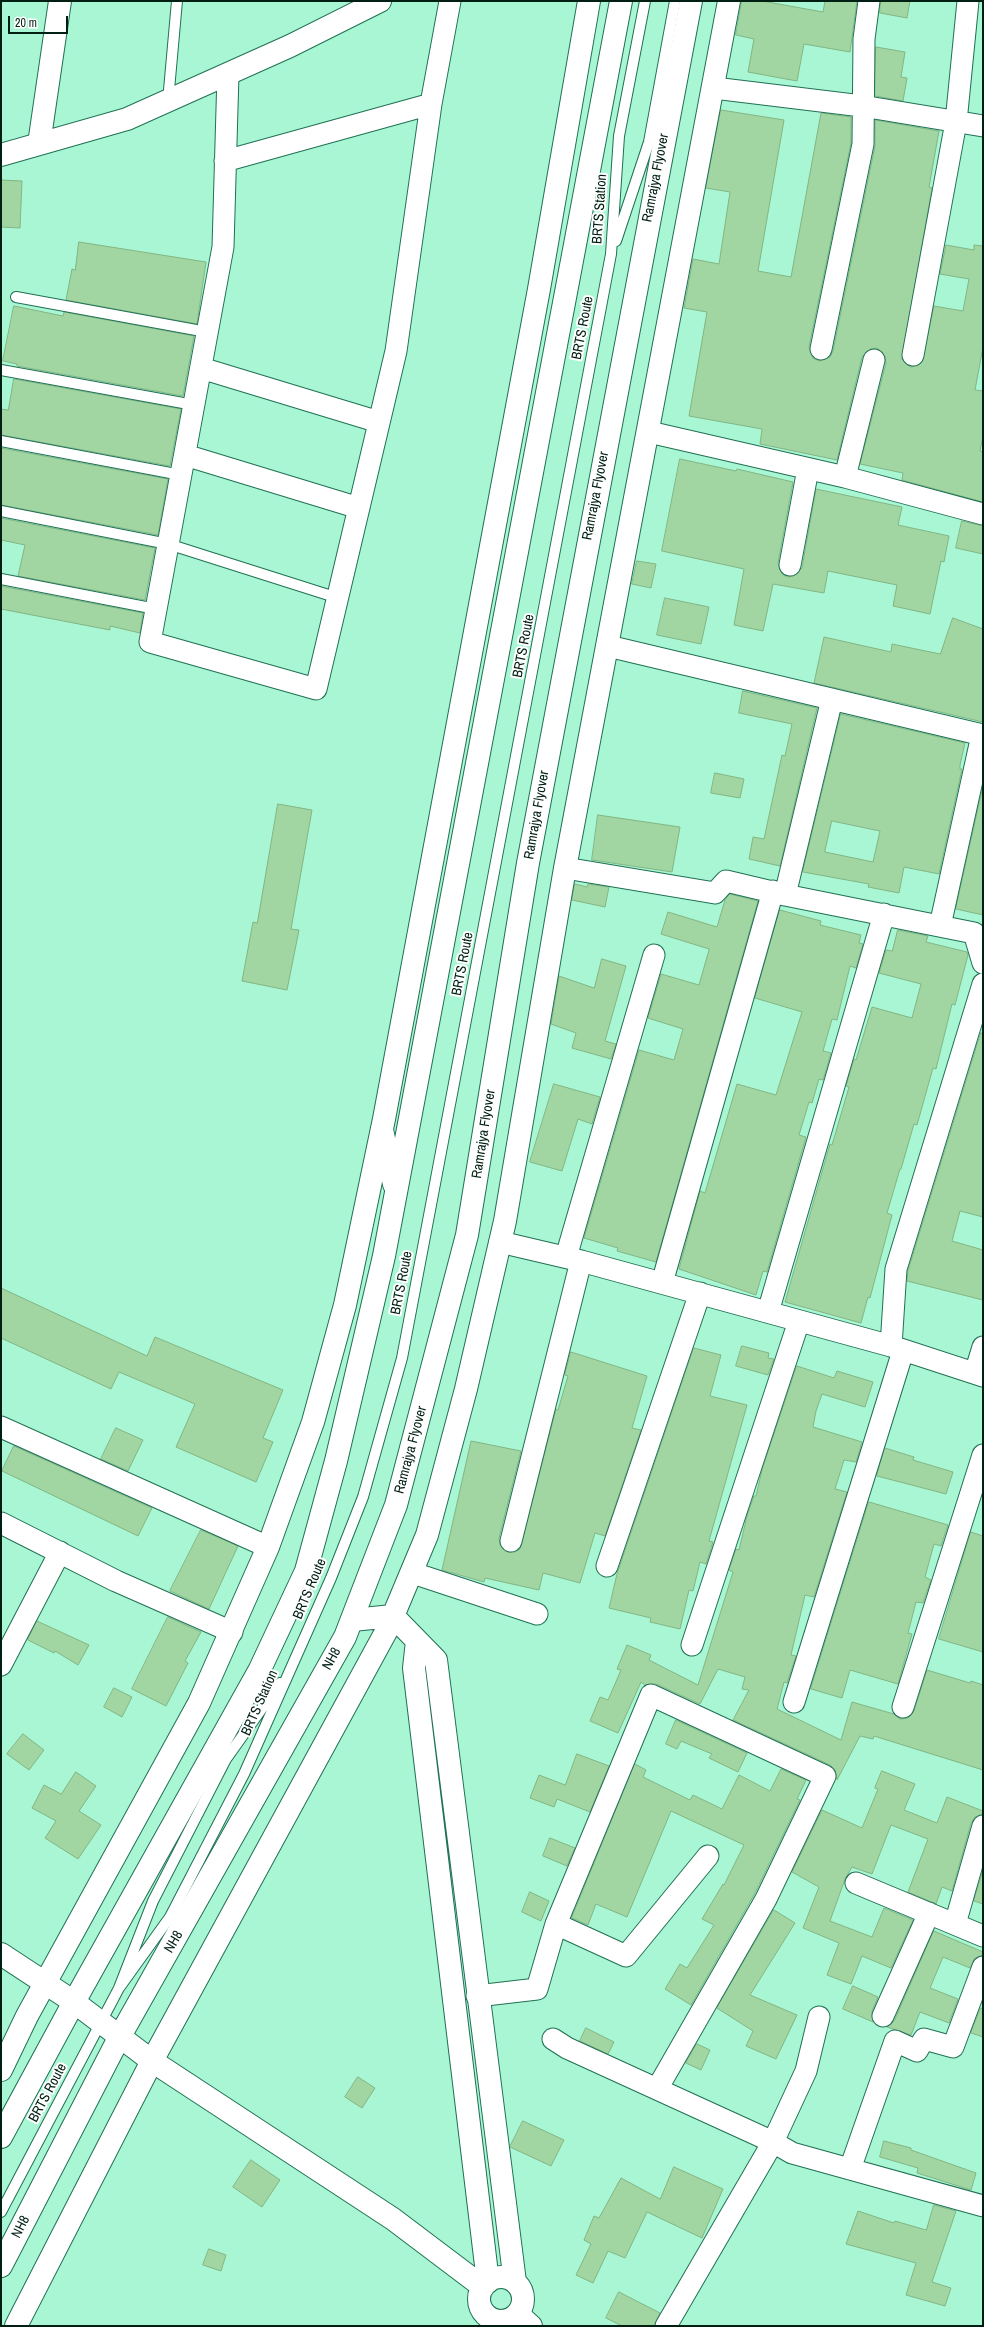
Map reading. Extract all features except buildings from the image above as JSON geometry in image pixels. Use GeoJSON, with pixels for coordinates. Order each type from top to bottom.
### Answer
{"type":"FeatureCollection","features":[{"type":"Feature","properties":{"kind":"street"},"geometry":{"type":"LineString","coordinates":[[39,144],[60,1]]}},
{"type":"Feature","properties":{"kind":"street"},"geometry":{"type":"LineString","coordinates":[[1,155],[127,119],[290,46],[380,1]]}},
{"type":"Feature","properties":{"kind":"street"},"geometry":{"type":"LineString","coordinates":[[228,74],[223,247],[150,642],[316,689],[396,350],[431,104],[450,1]]}},
{"type":"Feature","properties":{"kind":"street"},"geometry":{"type":"LineString","coordinates":[[1,2070],[46,1984],[199,1703],[232,1632],[268,1547],[314,1422],[345,1305],[382,1130],[539,289],[589,1]]}},
{"type":"Feature","properties":{"kind":"street"},"geometry":{"type":"LineString","coordinates":[[1,2137],[74,2002],[260,1669],[306,1571],[336,1461],[384,1256],[621,1]]}},
{"type":"Feature","properties":{"kind":"street","name":"Ramrajya Flyover"},"geometry":{"type":"LineString","coordinates":[[352,1620],[396,1505],[467,1235],[528,863],[570,631],[691,1]]}},
{"type":"Feature","properties":{"kind":"street"},"geometry":{"type":"LineString","coordinates":[[16,2326],[152,2061],[388,1628],[414,1571],[427,1535],[466,1389],[500,1242],[565,868],[649,432],[729,1]]}},
{"type":"Feature","properties":{"kind":"street"},"geometry":{"type":"LineString","coordinates":[[821,349],[863,144],[862,106],[864,39],[869,1]]}},
{"type":"Feature","properties":{"kind":"street"},"geometry":{"type":"LineString","coordinates":[[913,355],[956,122],[968,1]]}},
{"type":"Feature","properties":{"kind":"street"},"geometry":{"type":"LineString","coordinates":[[714,88],[862,106],[983,126]]}},
{"type":"Feature","properties":{"kind":"street"},"geometry":{"type":"LineString","coordinates":[[226,161],[431,104]]}},
{"type":"Feature","properties":{"kind":"street"},"geometry":{"type":"LineString","coordinates":[[845,477],[874,360]]}},
{"type":"Feature","properties":{"kind":"street"},"geometry":{"type":"LineString","coordinates":[[201,368],[379,422]]}},
{"type":"Feature","properties":{"kind":"street"},"geometry":{"type":"LineString","coordinates":[[649,432],[845,477],[983,514]]}},
{"type":"Feature","properties":{"kind":"street"},"geometry":{"type":"LineString","coordinates":[[185,454],[359,508]]}},
{"type":"Feature","properties":{"kind":"street"},"geometry":{"type":"LineString","coordinates":[[790,565],[808,469]]}},
{"type":"Feature","properties":{"kind":"street"},"geometry":{"type":"LineString","coordinates":[[608,646],[983,735],[940,926]]}},
{"type":"Feature","properties":{"kind":"street"},"geometry":{"type":"LineString","coordinates":[[662,1283],[779,893],[832,699]]}},
{"type":"Feature","properties":{"kind":"street"},"geometry":{"type":"LineString","coordinates":[[565,868],[715,893],[726,881],[974,933],[983,963]]}},
{"type":"Feature","properties":{"kind":"street"},"geometry":{"type":"LineString","coordinates":[[768,1312],[884,914]]}},
{"type":"Feature","properties":{"kind":"street"},"geometry":{"type":"LineString","coordinates":[[511,1541],[573,1259],[654,955]]}},
{"type":"Feature","properties":{"kind":"street"},"geometry":{"type":"LineString","coordinates":[[794,1702],[897,1348],[896,1269],[983,984]]}},
{"type":"Feature","properties":{"kind":"street"},"geometry":{"type":"LineString","coordinates":[[382,1130],[396,1193]]}},
{"type":"Feature","properties":{"kind":"street"},"geometry":{"type":"LineString","coordinates":[[500,1242],[573,1259],[700,1293],[897,1348],[979,1375],[983,1347]]}},
{"type":"Feature","properties":{"kind":"street"},"geometry":{"type":"LineString","coordinates":[[607,1566],[700,1293]]}},
{"type":"Feature","properties":{"kind":"street"},"geometry":{"type":"LineString","coordinates":[[692,1645],[799,1321]]}},
{"type":"Feature","properties":{"kind":"street"},"geometry":{"type":"LineString","coordinates":[[1,1427],[268,1547]]}},
{"type":"Feature","properties":{"kind":"street"},"geometry":{"type":"LineString","coordinates":[[903,1707],[983,1455]]}},
{"type":"Feature","properties":{"kind":"street"},"geometry":{"type":"LineString","coordinates":[[1,1523],[116,1581],[232,1632]]}},
{"type":"Feature","properties":{"kind":"street"},"geometry":{"type":"LineString","coordinates":[[1,1665],[60,1552]]}},
{"type":"Feature","properties":{"kind":"street"},"geometry":{"type":"LineString","coordinates":[[414,1571],[537,1614]]}},
{"type":"Feature","properties":{"kind":"street"},"geometry":{"type":"LineString","coordinates":[[352,1620],[393,1616]]}},
{"type":"Feature","properties":{"kind":"street"},"geometry":{"type":"LineString","coordinates":[[393,1616],[436,1660],[477,1996],[515,2282],[523,2294],[523,2322],[492,2322],[485,2314],[480,2301],[486,2284],[414,1668],[417,1641]]}},
{"type":"Feature","properties":{"kind":"street","name":"NH8"},"geometry":{"type":"LineString","coordinates":[[1,2266],[120,2036],[270,1773],[345,1637],[352,1620]]}},
{"type":"Feature","properties":{"kind":"street"},"geometry":{"type":"LineString","coordinates":[[477,1996],[537,1989],[556,1924],[651,1695],[825,1776],[766,1899],[657,2089]]}},
{"type":"Feature","properties":{"kind":"street"},"geometry":{"type":"LineString","coordinates":[[955,1924],[983,1826]]}},
{"type":"Feature","properties":{"kind":"street"},"geometry":{"type":"LineString","coordinates":[[556,1924],[626,1956],[708,1856]]}},
{"type":"Feature","properties":{"kind":"street"},"geometry":{"type":"LineString","coordinates":[[856,1883],[983,1936]]}},
{"type":"Feature","properties":{"kind":"street"},"geometry":{"type":"LineString","coordinates":[[883,2016],[928,1913]]}},
{"type":"Feature","properties":{"kind":"street"},"geometry":{"type":"LineString","coordinates":[[1,1954],[74,2002],[152,2061],[393,2219],[486,2284]]}},
{"type":"Feature","properties":{"kind":"street"},"geometry":{"type":"LineString","coordinates":[[850,2169],[895,2041],[917,2051],[924,2039],[953,2047],[983,1967]]}},
{"type":"Feature","properties":{"kind":"street"},"geometry":{"type":"LineString","coordinates":[[666,2326],[773,2142],[806,2071],[819,2017]]}},
{"type":"Feature","properties":{"kind":"street"},"geometry":{"type":"LineString","coordinates":[[553,2039],[567,2048],[792,2152],[983,2206]]}},
{"type":"Feature","properties":{"kind":"street"},"geometry":{"type":"LineString","coordinates":[[486,2284],[502,2278],[515,2282]]}},
{"type":"Feature","properties":{"kind":"lane"},"geometry":{"type":"LineString","coordinates":[[168,100],[177,1]]}},
{"type":"Feature","properties":{"kind":"lane","name":"BRTS Station"},"geometry":{"type":"LineString","coordinates":[[611,254],[619,136],[645,1]]}},
{"type":"Feature","properties":{"kind":"lane","name":"BRTS Station"},"geometry":{"type":"LineString","coordinates":[[611,254],[649,142],[675,1]]}},
{"type":"Feature","properties":{"kind":"lane","name":"BRTS Route"},"geometry":{"type":"LineString","coordinates":[[292,1665],[331,1578],[363,1497],[402,1358],[611,254]]}},
{"type":"Feature","properties":{"kind":"lane"},"geometry":{"type":"LineString","coordinates":[[16,297],[207,332]]}},
{"type":"Feature","properties":{"kind":"lane"},"geometry":{"type":"LineString","coordinates":[[1,370],[194,405]]}},
{"type":"Feature","properties":{"kind":"lane"},"geometry":{"type":"LineString","coordinates":[[1,441],[181,475]]}},
{"type":"Feature","properties":{"kind":"lane"},"geometry":{"type":"LineString","coordinates":[[1,511],[168,544],[338,598]]}},
{"type":"Feature","properties":{"kind":"lane"},"geometry":{"type":"LineString","coordinates":[[1,579],[156,609]]}},
{"type":"Feature","properties":{"kind":"lane","name":"BRTS Station"},"geometry":{"type":"LineString","coordinates":[[119,1988],[170,1917],[244,1774],[292,1665]]}},
{"type":"Feature","properties":{"kind":"lane","name":"BRTS Station"},"geometry":{"type":"LineString","coordinates":[[119,1988],[153,1901],[226,1759],[292,1665]]}},
{"type":"Feature","properties":{"kind":"lane","name":"BRTS Route"},"geometry":{"type":"LineString","coordinates":[[1,2212],[119,1988]]}}]}
